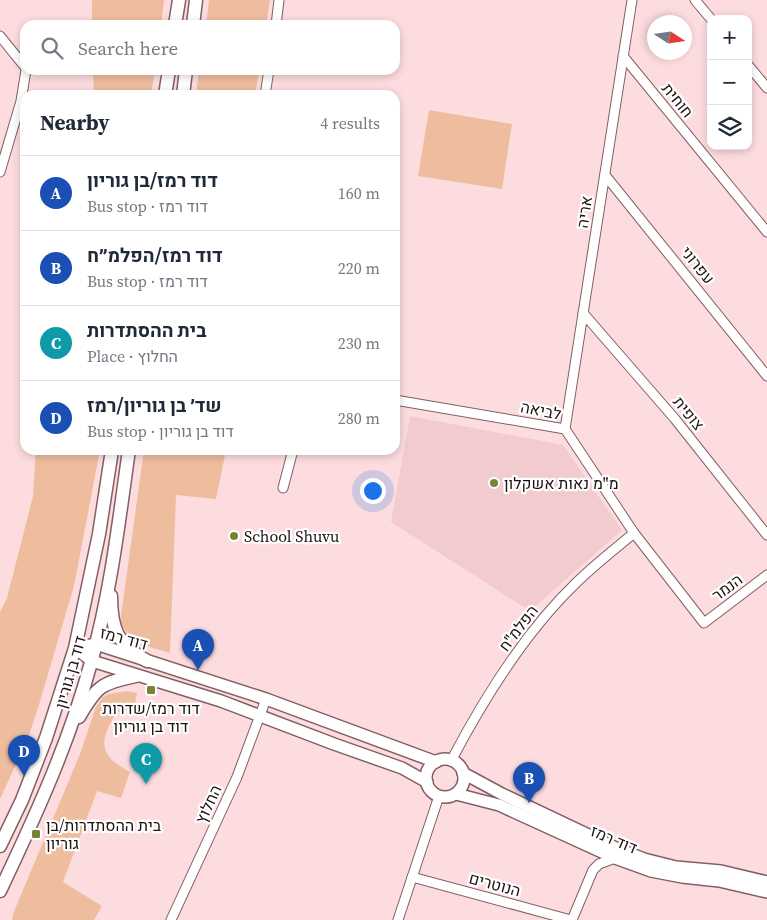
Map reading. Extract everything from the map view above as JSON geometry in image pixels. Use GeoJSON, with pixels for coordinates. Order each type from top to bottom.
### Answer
{"type":"FeatureCollection","features":[{"type":"Feature","properties":{"kind":"main road"},"geometry":{"type":"LineString","coordinates":[[176,20],[179,0]]}},
{"type":"Feature","properties":{"kind":"main road"},"geometry":{"type":"LineString","coordinates":[[193,20],[196,0]]}},
{"type":"Feature","properties":{"kind":"main road"},"geometry":{"type":"LineString","coordinates":[[166,90],[168,75]]}},
{"type":"Feature","properties":{"kind":"main road"},"geometry":{"type":"LineString","coordinates":[[184,90],[185,75]]}},
{"type":"Feature","properties":{"kind":"main road","name":"דוד בן גוריון"},"geometry":{"type":"LineString","coordinates":[[0,846],[22,800],[46,738],[75,648],[99,534],[111,455]]}},
{"type":"Feature","properties":{"kind":"main road","name":"דוד בן גוריון"},"geometry":{"type":"LineString","coordinates":[[0,891],[45,796],[67,739],[92,661],[110,574],[128,455]]}},
{"type":"Feature","properties":{"kind":"main road"},"geometry":{"type":"LineString","coordinates":[[110,574],[111,605],[117,634],[131,652],[147,661]]}},
{"type":"Feature","properties":{"kind":"main road"},"geometry":{"type":"LineString","coordinates":[[67,739],[83,710],[100,686],[115,680],[136,676]]}},
{"type":"Feature","properties":{"kind":"street"},"geometry":{"type":"LineString","coordinates":[[277,20],[279,0]]}},
{"type":"Feature","properties":{"kind":"street","name":"אריה"},"geometry":{"type":"LineString","coordinates":[[565,429],[632,0]]}},
{"type":"Feature","properties":{"kind":"street"},"geometry":{"type":"LineString","coordinates":[[695,0],[708,15]]}},
{"type":"Feature","properties":{"kind":"street"},"geometry":{"type":"LineString","coordinates":[[0,36],[20,61]]}},
{"type":"Feature","properties":{"kind":"street","name":"חוחית"},"geometry":{"type":"LineString","coordinates":[[623,56],[767,232]]}},
{"type":"Feature","properties":{"kind":"street"},"geometry":{"type":"LineString","coordinates":[[752,70],[767,88]]}},
{"type":"Feature","properties":{"kind":"street"},"geometry":{"type":"LineString","coordinates":[[23,90],[25,75]]}},
{"type":"Feature","properties":{"kind":"street"},"geometry":{"type":"LineString","coordinates":[[266,90],[268,75]]}},
{"type":"Feature","properties":{"kind":"street"},"geometry":{"type":"LineString","coordinates":[[0,172],[20,104]]}},
{"type":"Feature","properties":{"kind":"street","name":"עפרוני"},"geometry":{"type":"LineString","coordinates":[[605,175],[767,376]]}},
{"type":"Feature","properties":{"kind":"street","name":"צופית"},"geometry":{"type":"LineString","coordinates":[[584,313],[675,419],[767,535]]}},
{"type":"Feature","properties":{"kind":"street","name":"לביאה"},"geometry":{"type":"LineString","coordinates":[[400,401],[565,429],[634,533],[704,623]]}},
{"type":"Feature","properties":{"kind":"street"},"geometry":{"type":"LineString","coordinates":[[283,488],[292,455]]}},
{"type":"Feature","properties":{"kind":"street","name":"הפלמ\"ח"},"geometry":{"type":"LineString","coordinates":[[451,761],[472,721],[544,617],[576,582],[634,533]]}},
{"type":"Feature","properties":{"kind":"street","name":"הנמר"},"geometry":{"type":"LineString","coordinates":[[704,623],[767,575]]}},
{"type":"Feature","properties":{"kind":"street","name":"דוד רמז"},"geometry":{"type":"LineString","coordinates":[[75,648],[96,644],[266,699],[436,762]]}},
{"type":"Feature","properties":{"kind":"street","name":"דוד רמז"},"geometry":{"type":"LineString","coordinates":[[75,648],[92,661],[136,676],[175,686],[259,716],[402,768],[427,782]]}},
{"type":"Feature","properties":{"kind":"street","name":"החלוץ"},"geometry":{"type":"LineString","coordinates":[[172,920],[236,778],[266,699]]}},
{"type":"Feature","properties":{"kind":"street"},"geometry":{"type":"LineString","coordinates":[[441,760],[451,761],[463,773],[463,785],[456,794],[445,797],[439,796],[431,790],[427,782],[428,771],[436,762],[441,760]]}},
{"type":"Feature","properties":{"kind":"street","name":"דוד רמז"},"geometry":{"type":"LineString","coordinates":[[463,773],[502,794],[618,849],[644,859],[676,867],[721,871],[767,882]]}},
{"type":"Feature","properties":{"kind":"street","name":"דוד רמז"},"geometry":{"type":"LineString","coordinates":[[456,794],[499,805],[615,858],[651,871],[666,875],[719,881],[767,892]]}},
{"type":"Feature","properties":{"kind":"street"},"geometry":{"type":"LineString","coordinates":[[398,920],[439,796]]}},
{"type":"Feature","properties":{"kind":"street"},"geometry":{"type":"LineString","coordinates":[[571,920],[593,870],[599,864],[615,858]]}},
{"type":"Feature","properties":{"kind":"street","name":"הנוטרים"},"geometry":{"type":"LineString","coordinates":[[412,877],[571,920]]}},
{"type":"Feature","properties":{"kind":"shaded area"},"geometry":{"type":"Polygon","coordinates":[[[92,0],[164,0],[162,20],[92,20],[92,0]]]}},
{"type":"Feature","properties":{"kind":"shaded area"},"geometry":{"type":"Polygon","coordinates":[[[209,0],[270,0],[267,20],[207,20],[209,0]]]}},
{"type":"Feature","properties":{"kind":"shaded area"},"geometry":{"type":"Polygon","coordinates":[[[93,75],[154,75],[152,90],[94,90],[93,75]]]}},
{"type":"Feature","properties":{"kind":"shaded area"},"geometry":{"type":"Polygon","coordinates":[[[198,75],[258,75],[256,90],[197,90],[198,75]]]}},
{"type":"Feature","properties":{"kind":"shaded area"},"geometry":{"type":"Polygon","coordinates":[[[429,110],[512,124],[502,189],[418,176],[429,110]]]}},
{"type":"Feature","properties":{"kind":"shaded area","name":"מ\"מ נאות אשקלון"},"geometry":{"type":"Polygon","coordinates":[[[410,416],[563,445],[622,530],[530,611],[391,522],[410,416]]]}},
{"type":"Feature","properties":{"kind":"shaded area"},"geometry":{"type":"Polygon","coordinates":[[[36,455],[99,455],[74,586],[28,738],[0,799],[0,612],[7,598],[33,496],[36,455]]]}},
{"type":"Feature","properties":{"kind":"shaded area"},"geometry":{"type":"Polygon","coordinates":[[[143,455],[225,455],[216,499],[176,495],[170,653],[142,644],[130,636],[120,623],[143,455]]]}},
{"type":"Feature","properties":{"kind":"shaded area"},"geometry":{"type":"Polygon","coordinates":[[[127,691],[137,693],[134,709],[121,711],[115,715],[104,742],[107,754],[111,759],[130,772],[121,798],[97,791],[63,882],[102,906],[94,920],[12,920],[80,754],[96,707],[103,697],[127,691]]]}},
{"type":"Feature","properties":{"kind":"place","name":"מ\"מ נאות אשקלון"},"geometry":{"type":"Point","coordinates":[494,483]}},
{"type":"Feature","properties":{"kind":"place","name":"School Shuvu"},"geometry":{"type":"Point","coordinates":[234,536]}},
{"type":"Feature","properties":{"kind":"place","name":"דוד רמז/בן גוריון"},"geometry":{"type":"Point","coordinates":[198,670]}},
{"type":"Feature","properties":{"kind":"place","name":"דוד רמז/שדרות דוד בן גוריון"},"geometry":{"type":"Point","coordinates":[151,690]}},
{"type":"Feature","properties":{"kind":"place","name":"שד׳ בן גוריון/רמז"},"geometry":{"type":"Point","coordinates":[24,776]}},
{"type":"Feature","properties":{"kind":"place","name":"בית ההסתדרות"},"geometry":{"type":"Point","coordinates":[146,784]}},
{"type":"Feature","properties":{"kind":"place","name":"דוד רמז/הפלמ״ח"},"geometry":{"type":"Point","coordinates":[529,803]}},
{"type":"Feature","properties":{"kind":"place","name":"בית ההסתדרות/בן גוריון"},"geometry":{"type":"Point","coordinates":[36,834]}}]}
